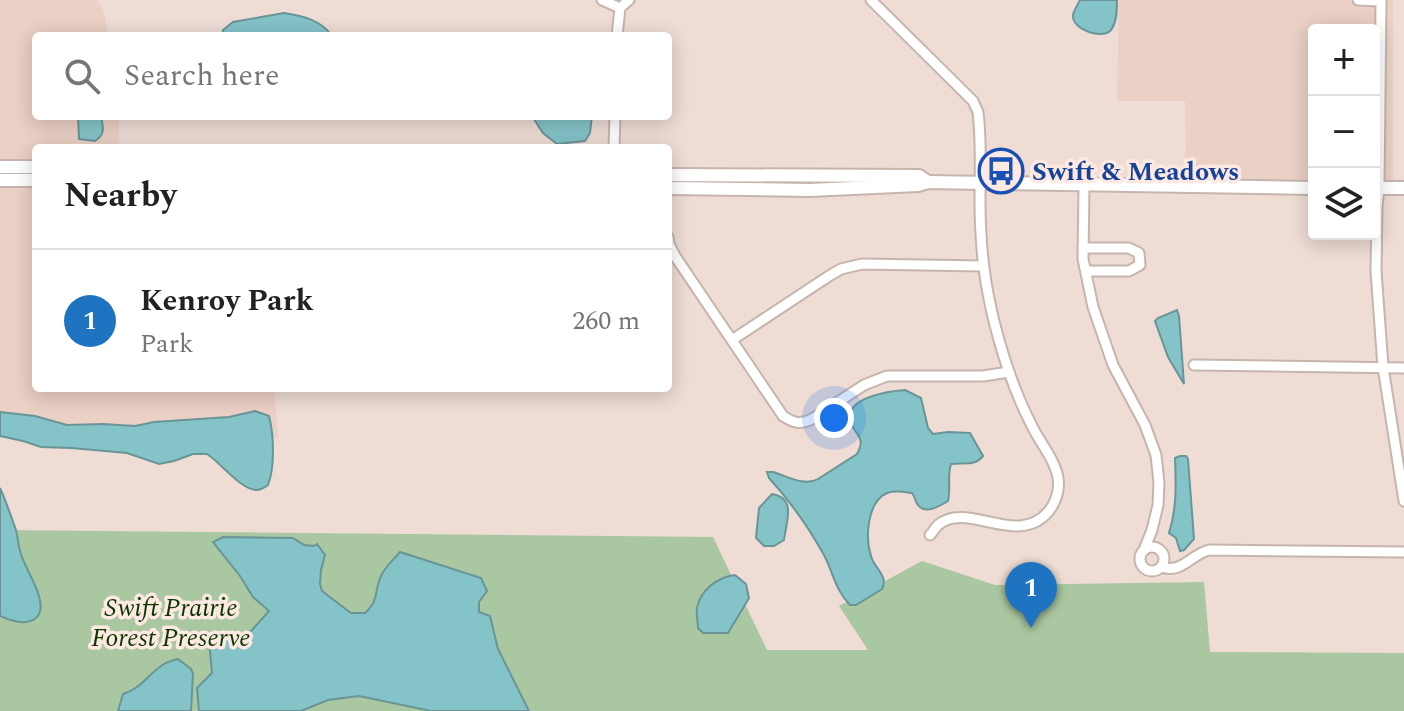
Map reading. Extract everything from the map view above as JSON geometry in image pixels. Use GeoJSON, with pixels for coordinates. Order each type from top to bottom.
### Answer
{"type":"FeatureCollection","features":[{"type":"Feature","properties":{"kind":"street"},"geometry":{"type":"LineString","coordinates":[[602,0],[620,8]]}},
{"type":"Feature","properties":{"kind":"street"},"geometry":{"type":"LineString","coordinates":[[617,32],[620,8],[629,0]]}},
{"type":"Feature","properties":{"kind":"street"},"geometry":{"type":"LineString","coordinates":[[871,0],[973,101],[978,112],[983,266],[995,324],[1009,372],[1032,427],[1057,474],[1058,493],[1043,517],[1023,525],[998,525],[956,518],[938,524],[930,535]]}},
{"type":"Feature","properties":{"kind":"street"},"geometry":{"type":"LineString","coordinates":[[1358,0],[1381,1],[1377,168]]}},
{"type":"Feature","properties":{"kind":"street"},"geometry":{"type":"LineString","coordinates":[[614,144],[615,120]]}},
{"type":"Feature","properties":{"kind":"street"},"geometry":{"type":"LineString","coordinates":[[0,167],[32,167]]}},
{"type":"Feature","properties":{"kind":"street"},"geometry":{"type":"LineString","coordinates":[[672,175],[919,176],[928,182]]}},
{"type":"Feature","properties":{"kind":"street"},"geometry":{"type":"LineString","coordinates":[[0,180],[32,180]]}},
{"type":"Feature","properties":{"kind":"street"},"geometry":{"type":"LineString","coordinates":[[672,188],[810,190],[928,182],[1308,188]]}},
{"type":"Feature","properties":{"kind":"street"},"geometry":{"type":"LineString","coordinates":[[1084,185],[1083,259],[1093,307],[1113,365],[1145,425],[1156,455],[1158,505],[1156,519],[1140,558],[1143,567],[1151,571],[1161,567],[1173,569],[1209,550],[1404,552]]}},
{"type":"Feature","properties":{"kind":"street"},"geometry":{"type":"LineString","coordinates":[[1380,188],[1404,188]]}},
{"type":"Feature","properties":{"kind":"street"},"geometry":{"type":"LineString","coordinates":[[1376,240],[1383,367],[1404,501]]}},
{"type":"Feature","properties":{"kind":"street"},"geometry":{"type":"LineString","coordinates":[[1083,248],[1129,248],[1139,253],[1140,265],[1129,271],[1086,271]]}},
{"type":"Feature","properties":{"kind":"street"},"geometry":{"type":"LineString","coordinates":[[672,250],[783,416],[798,423],[812,419],[864,385],[887,376],[983,376],[1009,372]]}},
{"type":"Feature","properties":{"kind":"street"},"geometry":{"type":"LineString","coordinates":[[732,340],[829,276],[851,266],[983,266]]}},
{"type":"Feature","properties":{"kind":"street"},"geometry":{"type":"LineString","coordinates":[[1194,365],[1404,368]]}},
{"type":"Feature","properties":{"kind":"street"},"geometry":{"type":"LineString","coordinates":[[1144,550],[1153,547],[1161,551],[1164,560],[1161,567]]}},
{"type":"Feature","properties":{"kind":"shaded area"},"geometry":{"type":"Polygon","coordinates":[[[0,0],[97,0],[104,12],[108,32],[32,32],[32,120],[118,120],[120,144],[32,144],[32,168],[0,167],[0,0]]]}},
{"type":"Feature","properties":{"kind":"shaded area"},"geometry":{"type":"Polygon","coordinates":[[[1119,0],[1393,0],[1393,184],[1380,184],[1380,24],[1308,24],[1308,184],[1186,184],[1185,101],[1117,101],[1119,0]]]}},
{"type":"Feature","properties":{"kind":"shaded area"},"geometry":{"type":"Polygon","coordinates":[[[0,175],[32,175],[32,392],[274,392],[278,438],[0,425],[0,175]]]}},
{"type":"Feature","properties":{"kind":"green space","name":"Swift Prairie Forest Preserve"},"geometry":{"type":"Polygon","coordinates":[[[0,530],[713,537],[767,650],[868,650],[839,606],[922,561],[995,585],[1204,582],[1210,652],[1404,653],[1404,711],[0,711],[0,530]]]}},
{"type":"Feature","properties":{"kind":"water"},"geometry":{"type":"Polygon","coordinates":[[[1080,0],[1117,0],[1117,12],[1110,31],[1095,34],[1078,26],[1073,15],[1080,0]]]}},
{"type":"Feature","properties":{"kind":"water"},"geometry":{"type":"Polygon","coordinates":[[[284,13],[317,22],[329,32],[223,32],[233,22],[284,13]]]}},
{"type":"Feature","properties":{"kind":"water"},"geometry":{"type":"Polygon","coordinates":[[[78,120],[102,120],[101,136],[95,141],[79,139],[78,120]]]}},
{"type":"Feature","properties":{"kind":"water"},"geometry":{"type":"Polygon","coordinates":[[[535,120],[592,120],[585,141],[557,144],[543,133],[535,120]]]}},
{"type":"Feature","properties":{"kind":"water"},"geometry":{"type":"Polygon","coordinates":[[[1177,310],[1184,384],[1168,357],[1155,321],[1177,310]]]}},
{"type":"Feature","properties":{"kind":"water"},"geometry":{"type":"Polygon","coordinates":[[[905,390],[921,398],[928,428],[933,434],[970,433],[983,456],[972,463],[951,464],[948,501],[937,507],[921,508],[912,493],[893,492],[880,498],[869,521],[868,540],[871,556],[884,584],[882,589],[856,605],[850,605],[812,535],[767,472],[801,481],[818,479],[857,454],[861,443],[850,418],[856,405],[871,396],[905,390]]]}},
{"type":"Feature","properties":{"kind":"water"},"geometry":{"type":"Polygon","coordinates":[[[255,411],[269,416],[273,441],[268,485],[258,490],[243,485],[207,454],[193,454],[159,464],[127,453],[41,447],[0,436],[0,412],[35,416],[67,425],[135,426],[229,417],[255,411]]]}},
{"type":"Feature","properties":{"kind":"water"},"geometry":{"type":"Polygon","coordinates":[[[1175,458],[1188,459],[1194,539],[1180,551],[1176,538],[1169,533],[1175,505],[1175,458]]]}},
{"type":"Feature","properties":{"kind":"water"},"geometry":{"type":"Polygon","coordinates":[[[0,488],[16,530],[23,561],[41,604],[36,618],[28,622],[0,616],[0,488]]]}},
{"type":"Feature","properties":{"kind":"water"},"geometry":{"type":"Polygon","coordinates":[[[772,494],[785,500],[788,519],[784,540],[774,546],[764,546],[756,538],[759,508],[772,494]]]}},
{"type":"Feature","properties":{"kind":"water"},"geometry":{"type":"Polygon","coordinates":[[[223,537],[293,538],[304,545],[317,544],[325,555],[321,570],[322,591],[351,613],[365,613],[374,600],[381,575],[400,552],[481,578],[487,591],[479,602],[479,612],[490,616],[498,649],[529,711],[431,711],[359,696],[328,700],[301,711],[199,711],[197,688],[212,673],[209,641],[251,631],[269,611],[253,597],[213,542],[223,537]]]}},
{"type":"Feature","properties":{"kind":"water"},"geometry":{"type":"Polygon","coordinates":[[[735,575],[746,584],[749,598],[728,633],[703,633],[698,628],[699,601],[716,582],[735,575]]]}},
{"type":"Feature","properties":{"kind":"water"},"geometry":{"type":"Polygon","coordinates":[[[178,659],[193,674],[191,711],[118,711],[123,694],[164,664],[178,659]]]}},
{"type":"Feature","properties":{"kind":"place","name":"Swift & Meadows"},"geometry":{"type":"Point","coordinates":[1001,171]}},
{"type":"Feature","properties":{"kind":"place","name":"Kenroy Park"},"geometry":{"type":"Point","coordinates":[1031,628]}}]}
